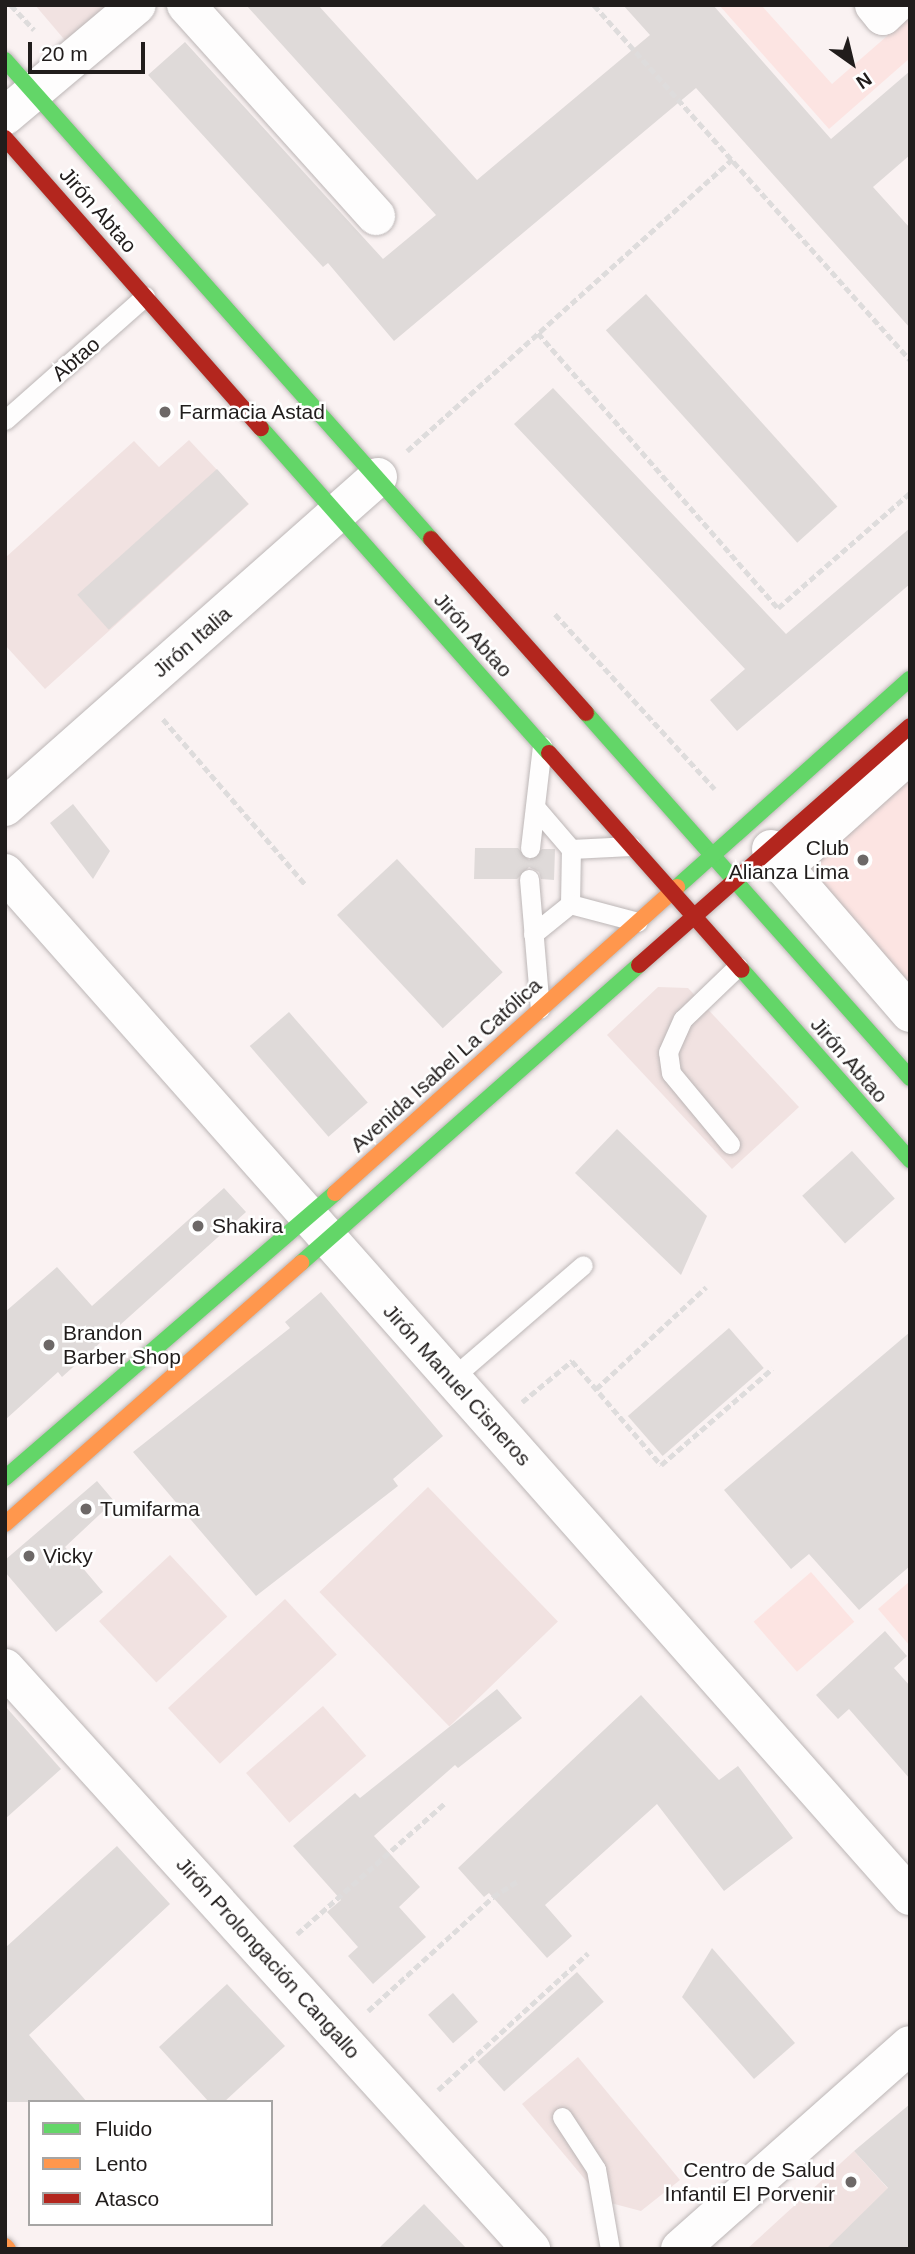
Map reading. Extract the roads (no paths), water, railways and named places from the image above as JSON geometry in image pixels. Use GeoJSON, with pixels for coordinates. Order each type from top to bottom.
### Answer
{"type":"FeatureCollection","features":[{"type":"Feature","properties":{"kind":"street"},"geometry":{"type":"LineString","coordinates":[[5,116],[137,5]]}},
{"type":"Feature","properties":{"kind":"street"},"geometry":{"type":"LineString","coordinates":[[186,5],[376,216]]}},
{"type":"Feature","properties":{"kind":"street"},"geometry":{"type":"LineString","coordinates":[[874,5],[883,16],[895,5]]}},
{"type":"Feature","properties":{"kind":"street","name":"Jirón Abtao"},"geometry":{"type":"LineString","coordinates":[[5,60],[714,853],[910,1078]]}},
{"type":"Feature","properties":{"kind":"street","name":"Jirón Abtao"},"geometry":{"type":"LineString","coordinates":[[5,138],[910,1160]]}},
{"type":"Feature","properties":{"kind":"street","name":"Jirón Italia"},"geometry":{"type":"LineString","coordinates":[[5,807],[378,477]]}},
{"type":"Feature","properties":{"kind":"street","name":"Avenida Isabel La Católica"},"geometry":{"type":"LineString","coordinates":[[5,1524],[318,1228],[540,1009],[910,679]]}},
{"type":"Feature","properties":{"kind":"street","name":"Avenida Isabel La Católica"},"geometry":{"type":"LineString","coordinates":[[5,1478],[318,1228],[737,879],[777,858],[910,726]]}},
{"type":"Feature","properties":{"kind":"street"},"geometry":{"type":"LineString","coordinates":[[910,754],[777,858],[910,1013]]}},
{"type":"Feature","properties":{"kind":"street","name":"Jirón Manuel Cisneros"},"geometry":{"type":"LineString","coordinates":[[5,873],[910,1896]]}},
{"type":"Feature","properties":{"kind":"street","name":"Jirón Prolongación Cangallo"},"geometry":{"type":"LineString","coordinates":[[5,1668],[531,2249]]}},
{"type":"Feature","properties":{"kind":"street"},"geometry":{"type":"LineString","coordinates":[[680,2249],[910,2045]]}},
{"type":"Feature","properties":{"kind":"lane","name":"Abtao"},"geometry":{"type":"LineString","coordinates":[[5,420],[145,296]]}},
{"type":"Feature","properties":{"kind":"lane"},"geometry":{"type":"LineString","coordinates":[[530,848],[542,745]]}},
{"type":"Feature","properties":{"kind":"lane"},"geometry":{"type":"LineString","coordinates":[[533,934],[570,904],[571,849],[535,807]]}},
{"type":"Feature","properties":{"kind":"lane"},"geometry":{"type":"LineString","coordinates":[[571,849],[631,846]]}},
{"type":"Feature","properties":{"kind":"lane"},"geometry":{"type":"LineString","coordinates":[[529,879],[540,1009]]}},
{"type":"Feature","properties":{"kind":"lane"},"geometry":{"type":"LineString","coordinates":[[570,904],[638,922]]}},
{"type":"Feature","properties":{"kind":"lane"},"geometry":{"type":"LineString","coordinates":[[730,1144],[671,1073],[668,1052],[683,1019],[738,966]]}},
{"type":"Feature","properties":{"kind":"lane"},"geometry":{"type":"LineString","coordinates":[[877,1040],[910,1013]]}},
{"type":"Feature","properties":{"kind":"lane"},"geometry":{"type":"LineString","coordinates":[[452,1379],[583,1265]]}},
{"type":"Feature","properties":{"kind":"lane"},"geometry":{"type":"LineString","coordinates":[[562,2117],[596,2169],[610,2249]]}},
{"type":"Feature","properties":{"kind":"place","name":"Farmacia Astad"},"geometry":{"type":"Point","coordinates":[165,412]}},
{"type":"Feature","properties":{"kind":"place","name":"Club Alianza Lima"},"geometry":{"type":"Point","coordinates":[863,860]}},
{"type":"Feature","properties":{"kind":"place","name":"Shakira"},"geometry":{"type":"Point","coordinates":[198,1226]}},
{"type":"Feature","properties":{"kind":"place","name":"Brandon Barber Shop"},"geometry":{"type":"Point","coordinates":[49,1345]}},
{"type":"Feature","properties":{"kind":"place","name":"Tumifarma"},"geometry":{"type":"Point","coordinates":[86,1509]}},
{"type":"Feature","properties":{"kind":"place","name":"Vicky"},"geometry":{"type":"Point","coordinates":[29,1556]}},
{"type":"Feature","properties":{"kind":"place","name":"Centro de Salud Infantil El Porvenir"},"geometry":{"type":"Point","coordinates":[851,2182]}}]}
